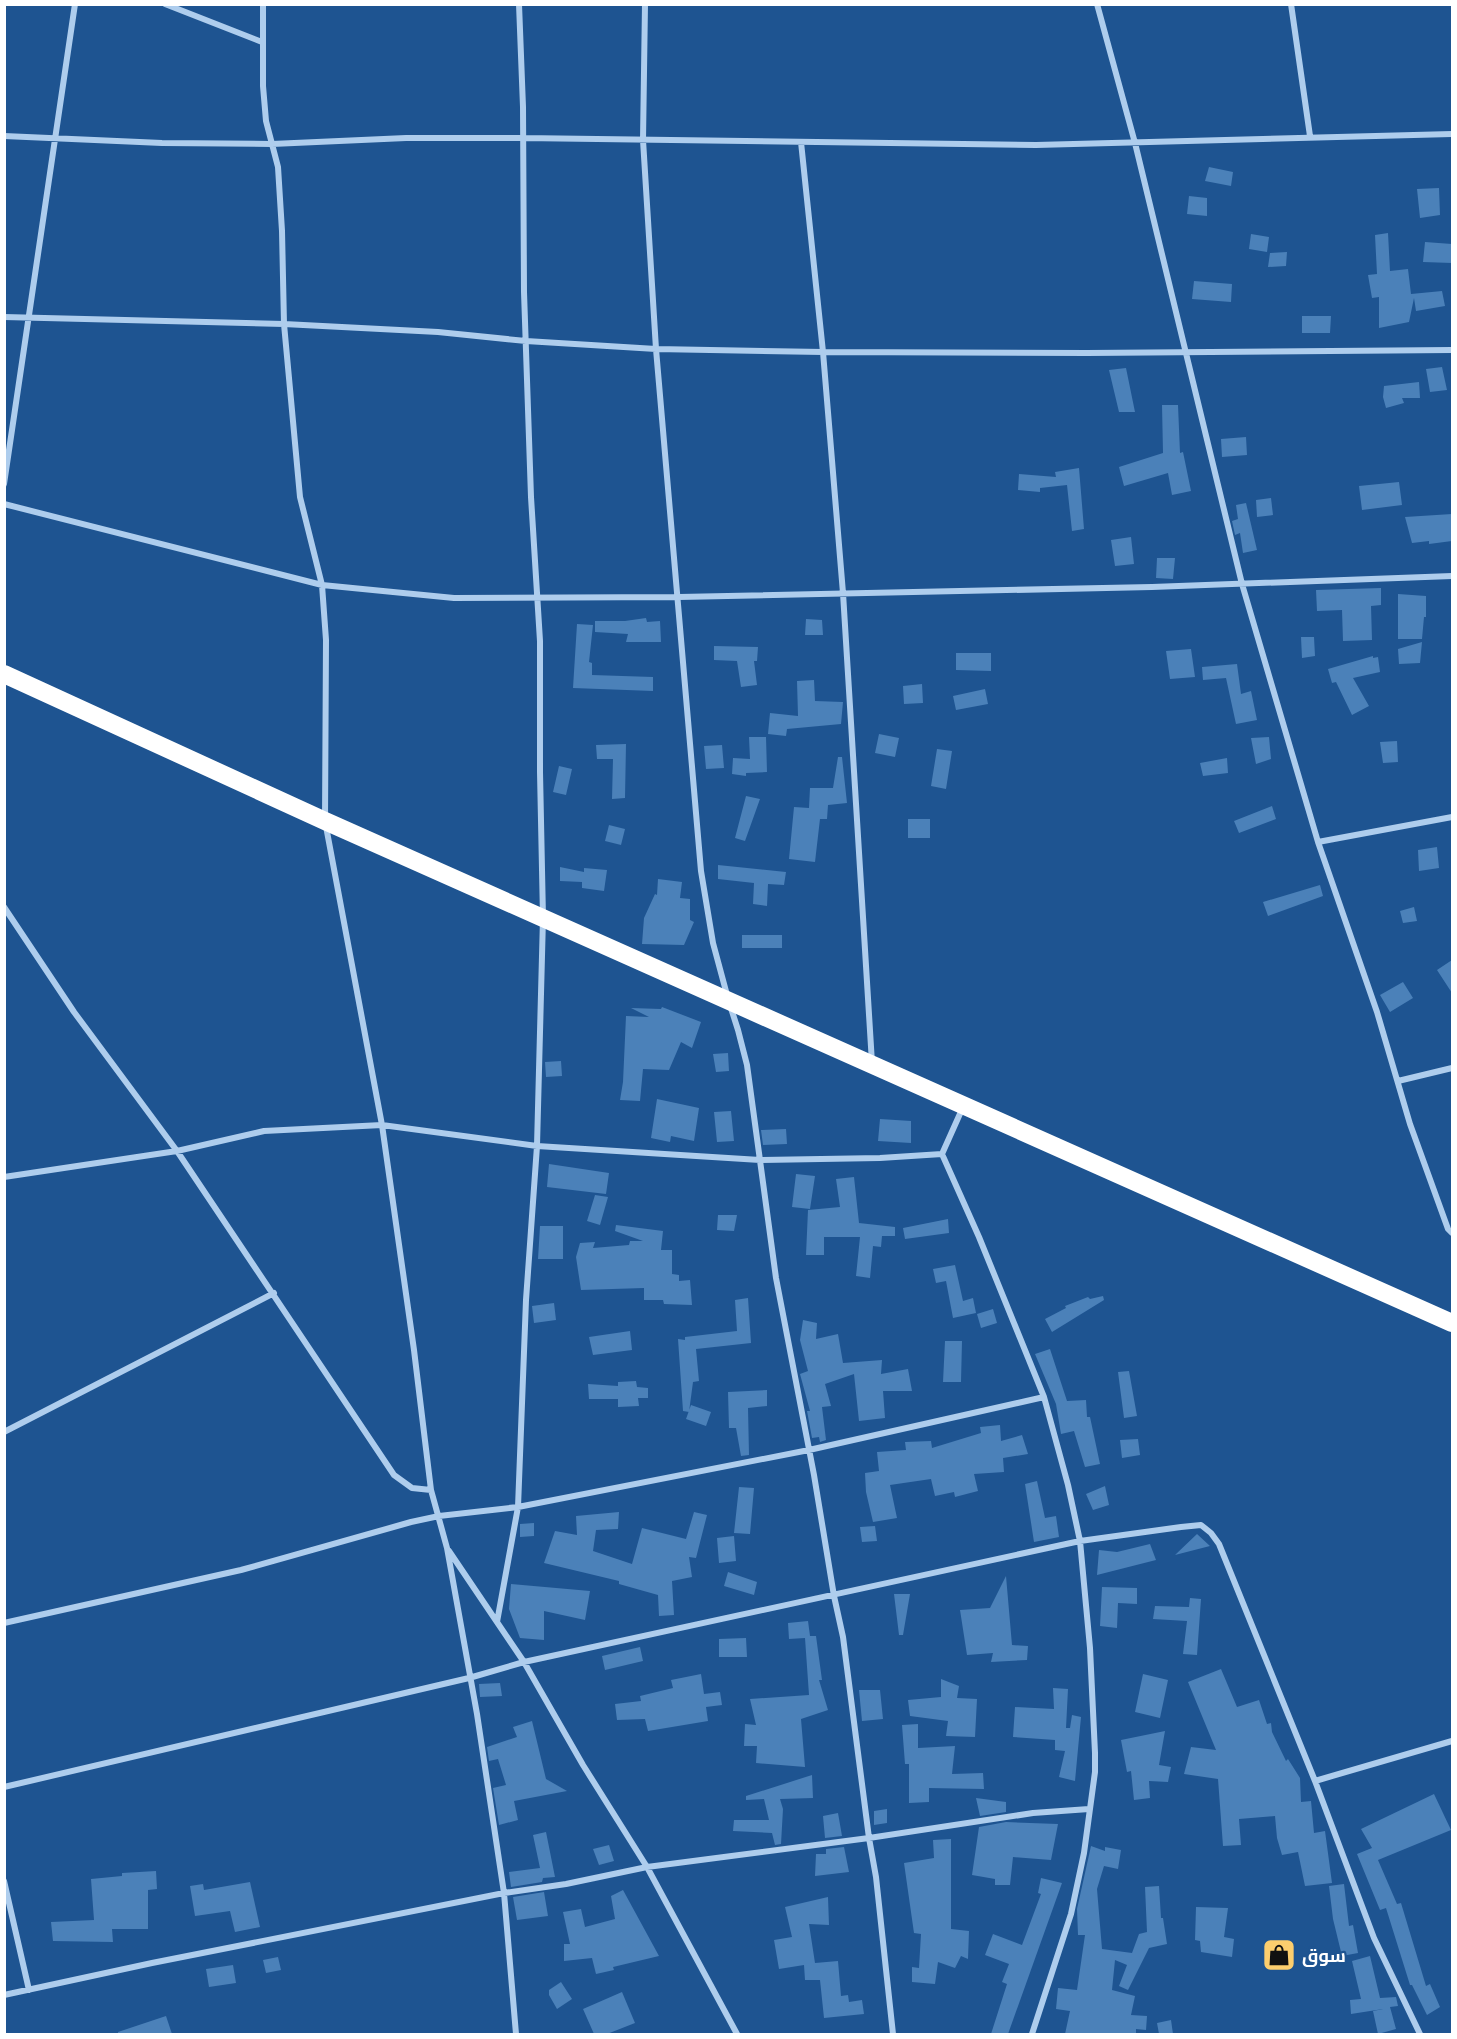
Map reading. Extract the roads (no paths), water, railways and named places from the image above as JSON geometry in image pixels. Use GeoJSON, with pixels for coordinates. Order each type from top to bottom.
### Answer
{"type":"FeatureCollection","features":[{"type":"Feature","properties":{"kind":"highway"},"geometry":{"type":"LineString","coordinates":[[4,674],[325,821],[965,1104],[1452,1323]]}},
{"type":"Feature","properties":{"kind":"street"},"geometry":{"type":"LineString","coordinates":[[4,484],[57,139],[75,4]]}},
{"type":"Feature","properties":{"kind":"street"},"geometry":{"type":"LineString","coordinates":[[165,4],[262,42]]}},
{"type":"Feature","properties":{"kind":"street"},"geometry":{"type":"LineString","coordinates":[[263,4],[263,86],[266,121],[279,167],[284,324],[300,497],[322,585],[326,640],[325,821],[382,1125],[431,1490],[447,1548],[477,1714],[504,1893],[516,2034]]}},
{"type":"Feature","properties":{"kind":"street"},"geometry":{"type":"LineString","coordinates":[[497,1622],[518,1507],[526,1312],[537,1146],[543,918],[540,641],[531,497],[519,4]]}},
{"type":"Feature","properties":{"kind":"street"},"geometry":{"type":"LineString","coordinates":[[645,4],[643,140],[656,349],[679,597],[700,871],[713,943],[747,1065],[776,1278],[843,1637],[876,1877],[893,2034]]}},
{"type":"Feature","properties":{"kind":"street"},"geometry":{"type":"LineString","coordinates":[[1097,4],[1135,143],[1242,584],[1318,842],[1377,1012],[1414,1134],[1448,1229],[1452,1233]]}},
{"type":"Feature","properties":{"kind":"street"},"geometry":{"type":"LineString","coordinates":[[1291,4],[1310,136]]}},
{"type":"Feature","properties":{"kind":"street"},"geometry":{"type":"LineString","coordinates":[[4,136],[162,143],[272,144],[406,138],[523,138],[1036,145],[1452,134]]}},
{"type":"Feature","properties":{"kind":"street"},"geometry":{"type":"LineString","coordinates":[[801,142],[823,352],[843,593],[872,1064]]}},
{"type":"Feature","properties":{"kind":"street"},"geometry":{"type":"LineString","coordinates":[[4,317],[284,324],[438,332],[526,341],[656,349],[823,352],[1452,350]]}},
{"type":"Feature","properties":{"kind":"street"},"geometry":{"type":"LineString","coordinates":[[4,504],[322,585],[454,598],[679,597],[1242,584],[1452,576]]}},
{"type":"Feature","properties":{"kind":"street"},"geometry":{"type":"LineString","coordinates":[[1318,842],[1452,817]]}},
{"type":"Feature","properties":{"kind":"street"},"geometry":{"type":"LineString","coordinates":[[4,907],[74,1012],[177,1151],[394,1475],[412,1488],[431,1490]]}},
{"type":"Feature","properties":{"kind":"street"},"geometry":{"type":"LineString","coordinates":[[1398,1081],[1452,1068]]}},
{"type":"Feature","properties":{"kind":"street"},"geometry":{"type":"LineString","coordinates":[[965,1104],[942,1155],[980,1237],[1044,1397],[1068,1485],[1080,1541],[1090,1648],[1095,1753],[1084,1853],[1071,1914],[1032,2034]]}},
{"type":"Feature","properties":{"kind":"street"},"geometry":{"type":"LineString","coordinates":[[4,1177],[177,1151],[264,1131],[382,1125],[537,1146],[760,1160],[942,1155]]}},
{"type":"Feature","properties":{"kind":"street"},"geometry":{"type":"LineString","coordinates":[[4,1432],[274,1293]]}},
{"type":"Feature","properties":{"kind":"street"},"geometry":{"type":"LineString","coordinates":[[4,1623],[241,1570],[411,1522],[439,1516],[518,1507],[809,1450],[1044,1397]]}},
{"type":"Feature","properties":{"kind":"street"},"geometry":{"type":"LineString","coordinates":[[4,1787],[470,1678],[524,1662],[1080,1541],[1201,1526],[1211,1533],[1219,1544],[1315,1781],[1374,1938],[1420,2034]]}},
{"type":"Feature","properties":{"kind":"street"},"geometry":{"type":"LineString","coordinates":[[447,1548],[524,1662],[582,1765],[648,1867],[737,2034]]}},
{"type":"Feature","properties":{"kind":"street"},"geometry":{"type":"LineString","coordinates":[[1315,1781],[1452,1741]]}},
{"type":"Feature","properties":{"kind":"street"},"geometry":{"type":"LineString","coordinates":[[4,1995],[504,1893],[566,1884],[648,1867],[869,1838],[1034,1813],[1089,1809]]}},
{"type":"Feature","properties":{"kind":"street"},"geometry":{"type":"LineString","coordinates":[[4,1881],[29,1990]]}},
{"type":"Feature","properties":{"kind":"place","name":"سوق"},"geometry":{"type":"Point","coordinates":[1279,1955]}}]}
